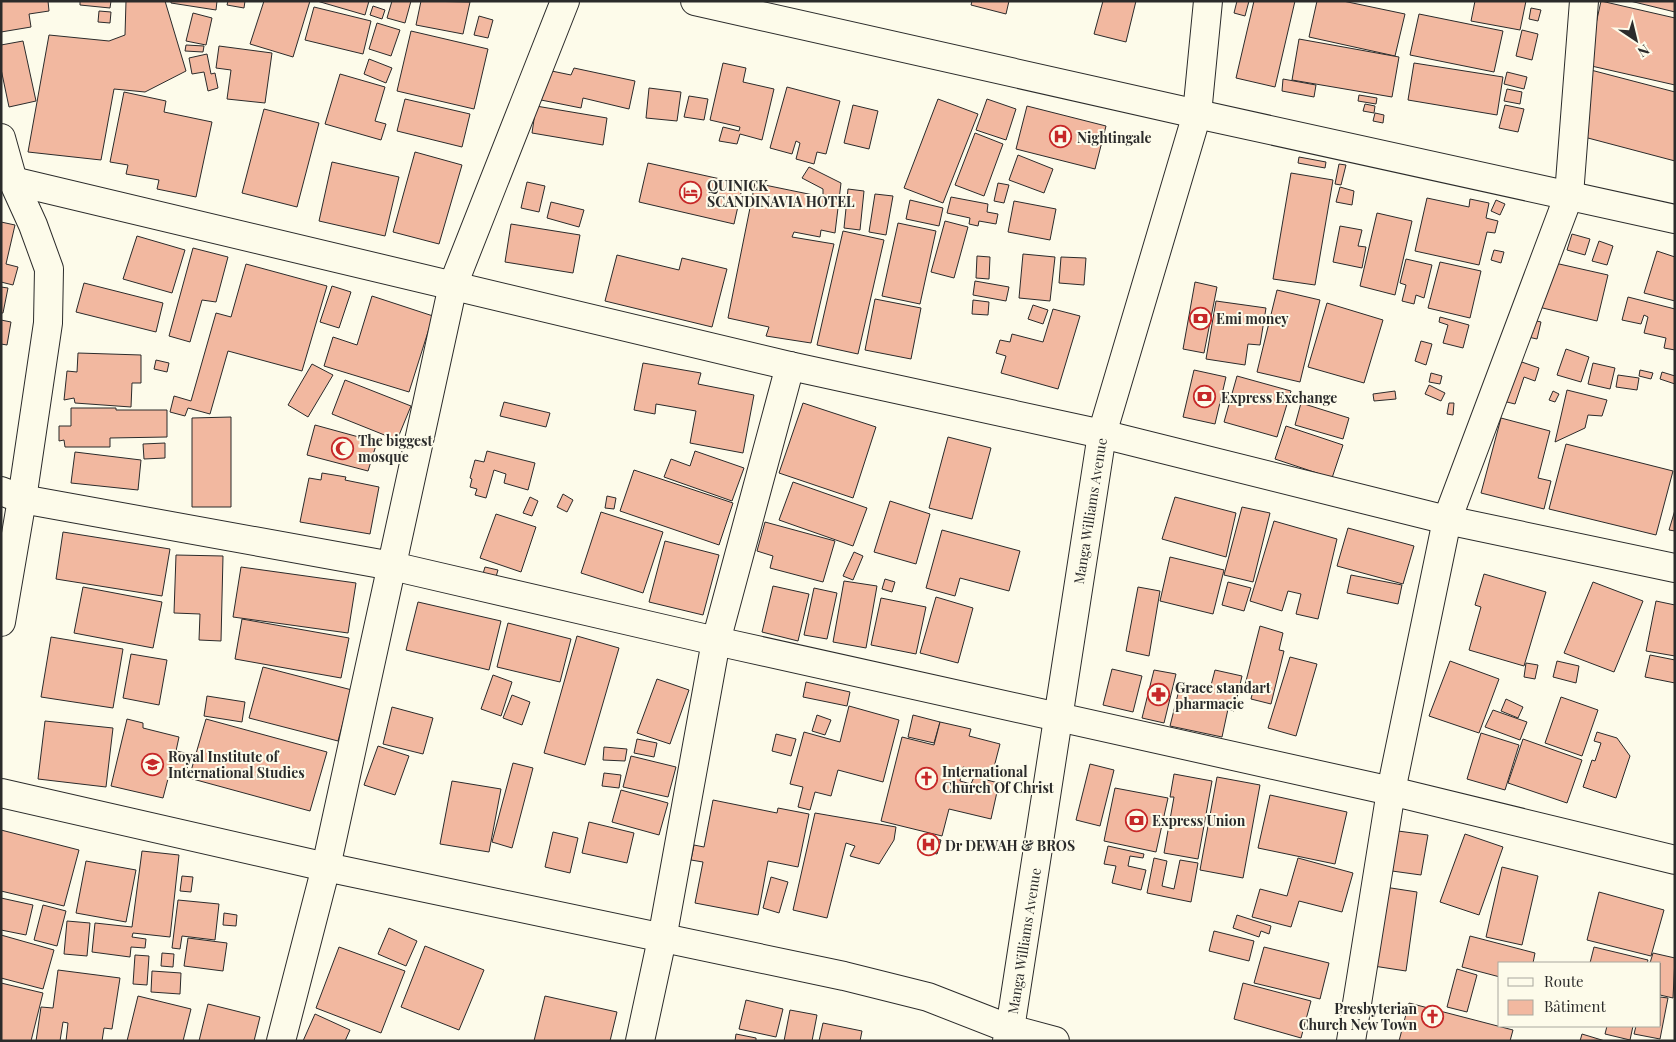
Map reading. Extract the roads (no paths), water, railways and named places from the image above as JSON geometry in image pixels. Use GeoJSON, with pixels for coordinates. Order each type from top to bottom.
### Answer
{"type":"FeatureCollection","features":[{"type":"Feature","properties":{"kind":"street"},"geometry":{"type":"LineString","coordinates":[[281,1041],[326,867],[454,285],[565,1]]}},
{"type":"Feature","properties":{"kind":"street"},"geometry":{"type":"LineString","coordinates":[[694,1],[1675,219]]}},
{"type":"Feature","properties":{"kind":"street","name":"Manga Williams Avenue"},"geometry":{"type":"LineString","coordinates":[[1009,1035],[1102,434],[1197,114],[1208,1]]}},
{"type":"Feature","properties":{"kind":"street"},"geometry":{"type":"LineString","coordinates":[[1351,1041],[1391,791],[1448,520],[1569,195],[1584,1]]}},
{"type":"Feature","properties":{"kind":"street"},"geometry":{"type":"LineString","coordinates":[[1,138],[13,181],[34,225],[49,269],[48,324],[12,495],[1,622]]}},
{"type":"Feature","properties":{"kind":"street"},"geometry":{"type":"LineString","coordinates":[[13,181],[790,366],[1102,434],[1448,520],[1675,568]]}},
{"type":"Feature","properties":{"kind":"street"},"geometry":{"type":"LineString","coordinates":[[640,1041],[662,939],[716,641],[790,366]]}},
{"type":"Feature","properties":{"kind":"street"},"geometry":{"type":"LineString","coordinates":[[12,495],[392,566],[716,641],[1391,791],[1675,860]]}},
{"type":"Feature","properties":{"kind":"street"},"geometry":{"type":"LineString","coordinates":[[1,793],[326,867],[844,976],[928,997],[1009,1035],[1055,1041]]}},
{"type":"Feature","properties":{"kind":"place","name":"Nightingale"},"geometry":{"type":"Point","coordinates":[1061,137]}},
{"type":"Feature","properties":{"kind":"place","name":"QUINICK SCANDINAVIA HOTEL"},"geometry":{"type":"Point","coordinates":[691,193]}},
{"type":"Feature","properties":{"kind":"place","name":"Emi money"},"geometry":{"type":"Point","coordinates":[1200,318]}},
{"type":"Feature","properties":{"kind":"place","name":"Express Exchange"},"geometry":{"type":"Point","coordinates":[1205,397]}},
{"type":"Feature","properties":{"kind":"place","name":"The biggest mosque"},"geometry":{"type":"Point","coordinates":[342,448]}},
{"type":"Feature","properties":{"kind":"place","name":"Grace standart pharmacie"},"geometry":{"type":"Point","coordinates":[1159,695]}},
{"type":"Feature","properties":{"kind":"place","name":"Royal Institute of International Studies"},"geometry":{"type":"Point","coordinates":[152,764]}},
{"type":"Feature","properties":{"kind":"place","name":"International Church Of Christ"},"geometry":{"type":"Point","coordinates":[926,779]}},
{"type":"Feature","properties":{"kind":"place","name":"Express Union"},"geometry":{"type":"Point","coordinates":[1136,820]}},
{"type":"Feature","properties":{"kind":"place","name":"Dr DEWAH & BROS"},"geometry":{"type":"Point","coordinates":[929,845]}},
{"type":"Feature","properties":{"kind":"place","name":"Presbyterian Church New Town"},"geometry":{"type":"Point","coordinates":[1433,1016]}}]}
